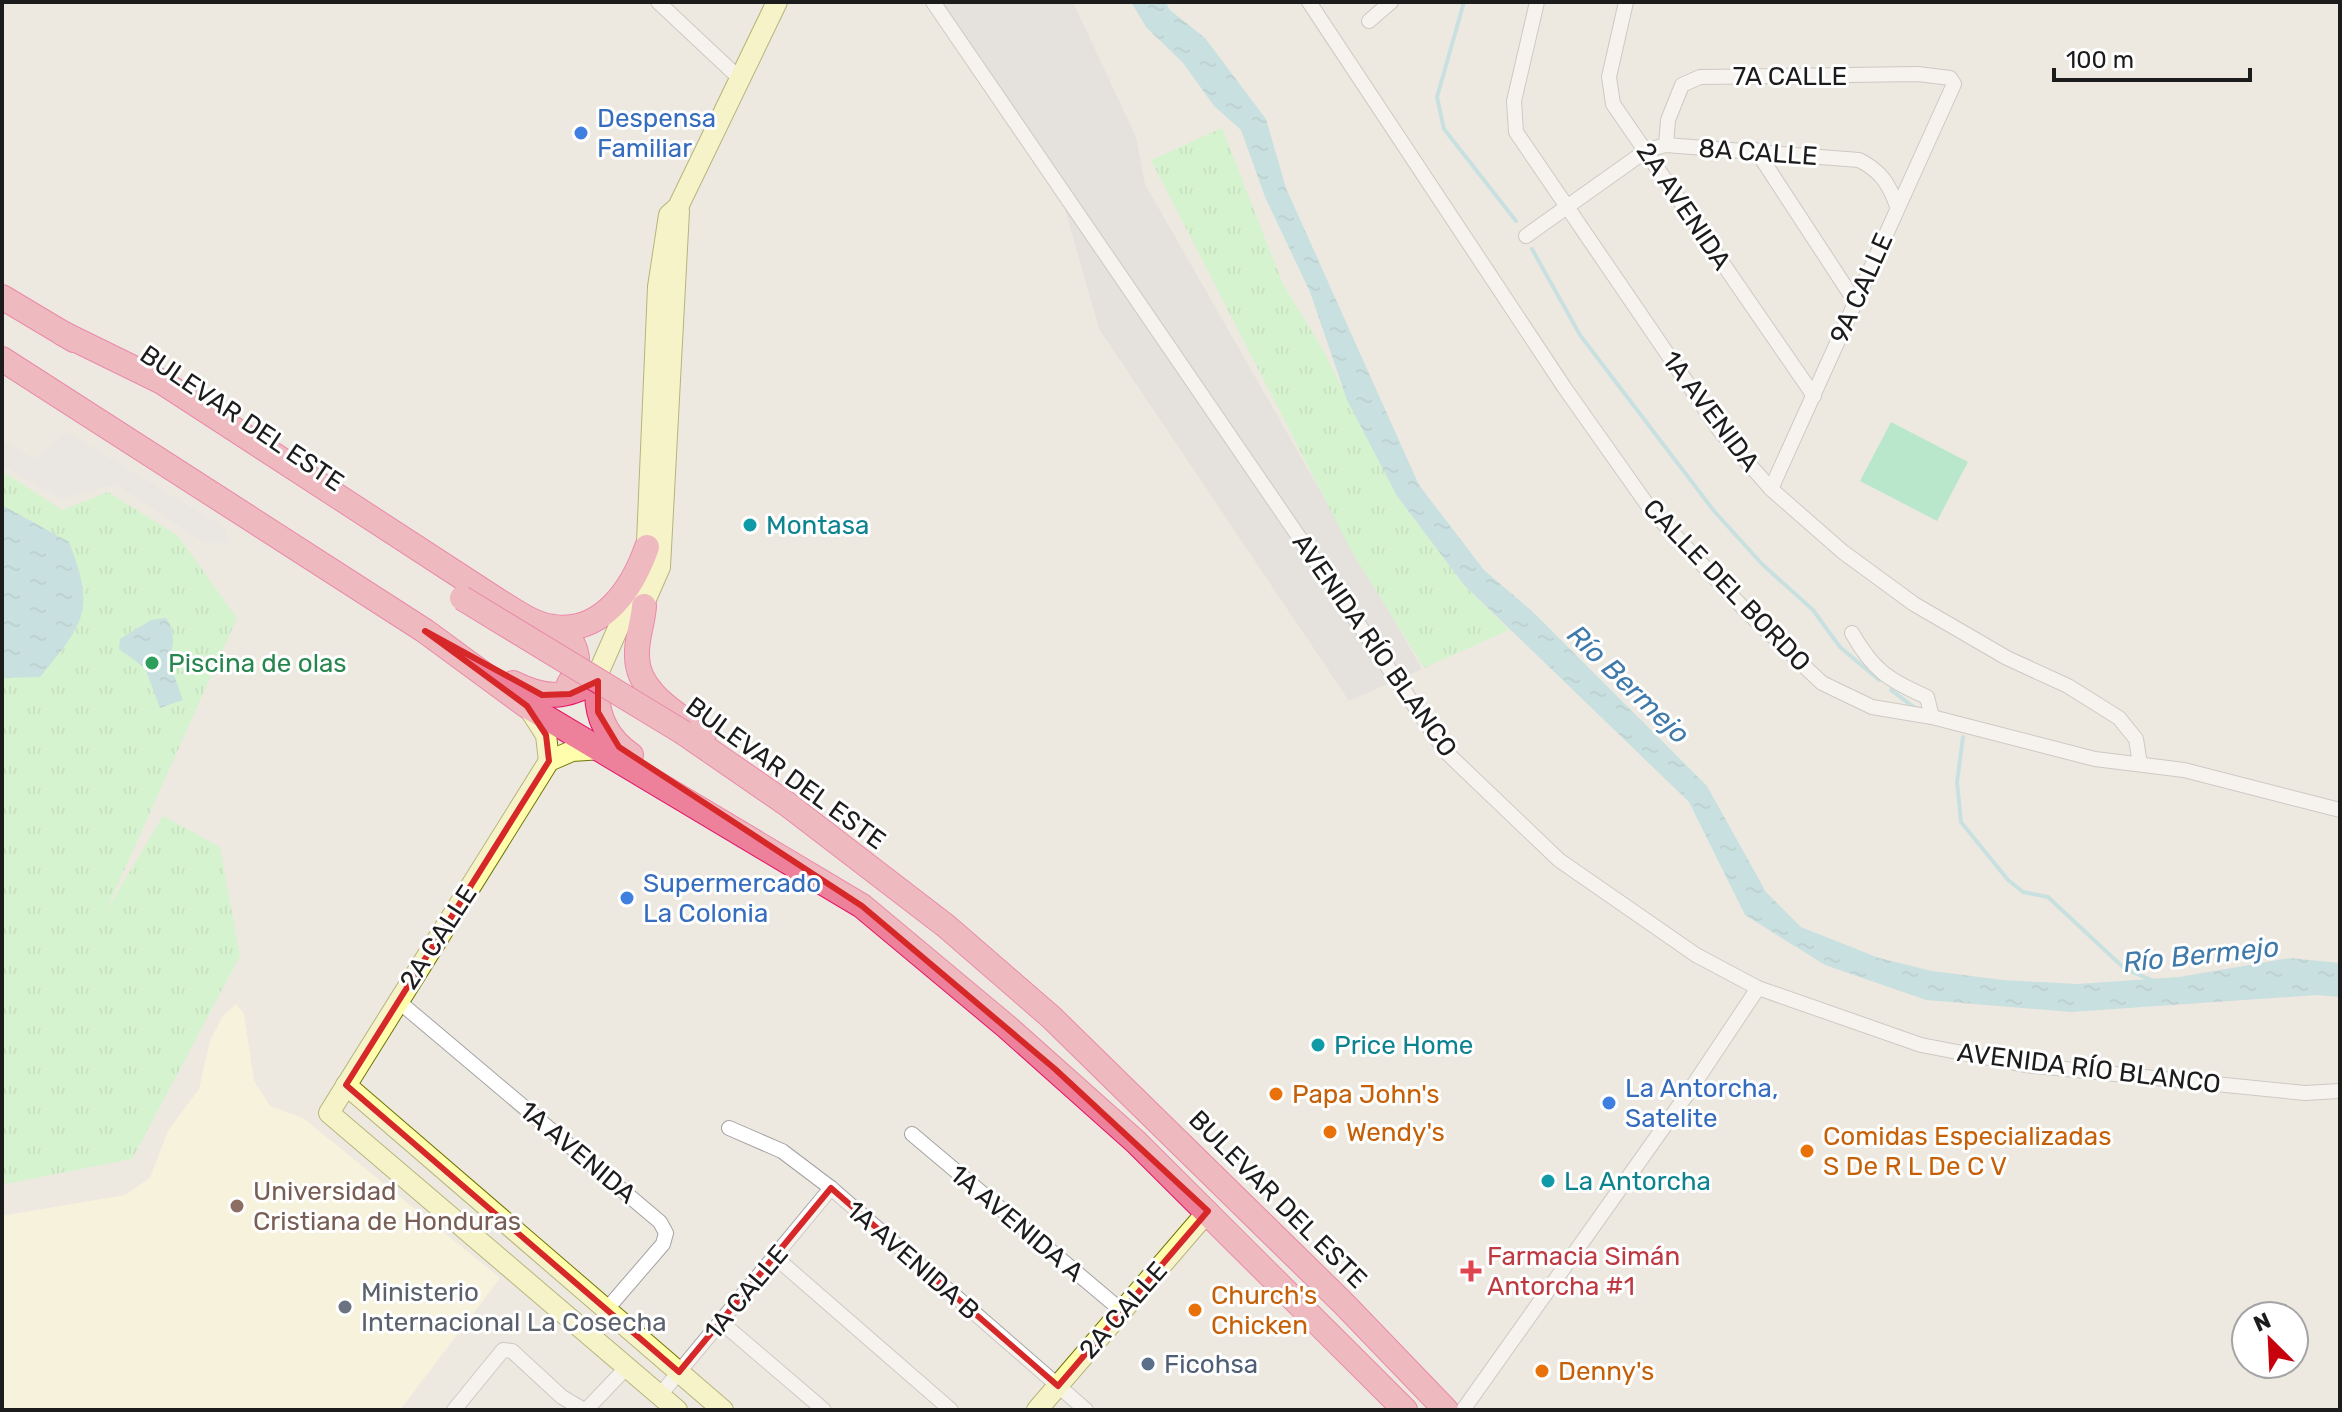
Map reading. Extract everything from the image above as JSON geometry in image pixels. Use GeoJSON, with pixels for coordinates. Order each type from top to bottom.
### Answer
{"type":"FeatureCollection","features":[{"type":"Feature","properties":{"kind":"highway","name":"BULEVAR DEL ESTE"},"geometry":{"type":"LineString","coordinates":[[2,297],[62,333],[462,598],[684,733],[787,804],[946,926],[1105,1066],[1446,1410]]}},
{"type":"Feature","properties":{"kind":"highway"},"geometry":{"type":"LineString","coordinates":[[62,333],[162,382],[534,621],[559,628],[578,627],[615,605],[636,575],[647,547]]}},
{"type":"Feature","properties":{"kind":"highway"},"geometry":{"type":"LineString","coordinates":[[2,359],[425,631],[511,682],[551,697],[578,691],[598,681],[598,712],[619,747],[774,843],[828,885]]}},
{"type":"Feature","properties":{"kind":"highway"},"geometry":{"type":"LineString","coordinates":[[644,606],[637,662],[645,682],[657,698],[812,810],[931,903],[1053,1007],[1105,1066]]}},
{"type":"Feature","properties":{"kind":"highway"},"geometry":{"type":"LineString","coordinates":[[551,697],[568,686],[578,665],[572,641],[559,628]]}},
{"type":"Feature","properties":{"kind":"highway"},"geometry":{"type":"LineString","coordinates":[[425,631],[527,706],[604,749],[862,906],[1007,1027],[1208,1211],[1405,1410]]}},
{"type":"Feature","properties":{"kind":"street"},"geometry":{"type":"LineString","coordinates":[[658,2],[738,77]]}},
{"type":"Feature","properties":{"kind":"street"},"geometry":{"type":"LineString","coordinates":[[598,681],[600,669],[646,565],[658,287],[669,215],[678,207],[738,77],[777,2]]}},
{"type":"Feature","properties":{"kind":"street","name":"AVENIDA RÍO BLANCO"},"geometry":{"type":"LineString","coordinates":[[933,2],[1446,752],[1559,860],[1696,955],[1758,988],[1921,1045],[2025,1065],[2305,1093],[2340,1091]]}},
{"type":"Feature","properties":{"kind":"street","name":"CALLE DEL BORDO"},"geometry":{"type":"LineString","coordinates":[[1309,2],[1564,387],[1651,510],[1746,611],[1822,683],[1872,707],[1932,717],[2095,759],[2184,770],[2340,810]]}},
{"type":"Feature","properties":{"kind":"street"},"geometry":{"type":"LineString","coordinates":[[1369,21],[1391,2]]}},
{"type":"Feature","properties":{"kind":"street","name":"1A AVENIDA"},"geometry":{"type":"LineString","coordinates":[[1537,2],[1513,119],[1516,132],[1720,431],[1771,489],[1843,552],[1914,604],[2007,658],[2068,686],[2119,718],[2136,739],[2140,764]]}},
{"type":"Feature","properties":{"kind":"street","name":"2A AVENIDA"},"geometry":{"type":"LineString","coordinates":[[1626,2],[1609,77],[1613,104],[1814,396]]}},
{"type":"Feature","properties":{"kind":"street","name":"7A CALLE"},"geometry":{"type":"LineString","coordinates":[[1666,145],[1668,120],[1682,85],[1700,77],[1918,74],[1950,78],[1953,89]]}},
{"type":"Feature","properties":{"kind":"street","name":"9A CALLE"},"geometry":{"type":"LineString","coordinates":[[1771,489],[1854,300],[1953,89]]}},
{"type":"Feature","properties":{"kind":"street","name":"8A CALLE"},"geometry":{"type":"LineString","coordinates":[[1526,236],[1647,150],[1666,145],[1859,160],[1874,168],[1888,183],[1897,206]]}},
{"type":"Feature","properties":{"kind":"street"},"geometry":{"type":"LineString","coordinates":[[1756,150],[1854,300]]}},
{"type":"Feature","properties":{"kind":"street"},"geometry":{"type":"LineString","coordinates":[[598,681],[606,674],[644,606],[660,567],[682,219],[678,207]]}},
{"type":"Feature","properties":{"kind":"street"},"geometry":{"type":"LineString","coordinates":[[1852,633],[1869,663],[1893,682],[1927,697],[1932,717]]}},
{"type":"Feature","properties":{"kind":"street"},"geometry":{"type":"LineString","coordinates":[[527,706],[546,735],[549,761],[572,751],[604,749]]}},
{"type":"Feature","properties":{"kind":"street","name":"2A CALLE"},"geometry":{"type":"LineString","coordinates":[[549,761],[404,1006],[329,1113],[627,1367]]}},
{"type":"Feature","properties":{"kind":"street"},"geometry":{"type":"LineString","coordinates":[[1463,1410],[1688,1093],[1758,988]]}},
{"type":"Feature","properties":{"kind":"street","name":"1A AVENIDA"},"geometry":{"type":"LineString","coordinates":[[404,1006],[660,1222],[666,1233],[663,1244],[607,1309]]}},
{"type":"Feature","properties":{"kind":"street"},"geometry":{"type":"LineString","coordinates":[[346,1085],[723,1410]]}},
{"type":"Feature","properties":{"kind":"street","name":"1A AVENIDA B"},"geometry":{"type":"LineString","coordinates":[[729,1128],[782,1151],[831,1188],[1086,1410]]}},
{"type":"Feature","properties":{"kind":"street","name":"1A AVENIDA A"},"geometry":{"type":"LineString","coordinates":[[912,1134],[1122,1311]]}},
{"type":"Feature","properties":{"kind":"street","name":"1A CALLE"},"geometry":{"type":"LineString","coordinates":[[660,1395],[831,1188]]}},
{"type":"Feature","properties":{"kind":"street","name":"2A CALLE"},"geometry":{"type":"LineString","coordinates":[[1037,1410],[1208,1211]]}},
{"type":"Feature","properties":{"kind":"street"},"geometry":{"type":"LineString","coordinates":[[775,1257],[951,1410]]}},
{"type":"Feature","properties":{"kind":"street"},"geometry":{"type":"LineString","coordinates":[[721,1322],[824,1410]]}},
{"type":"Feature","properties":{"kind":"street"},"geometry":{"type":"LineString","coordinates":[[454,1410],[503,1350],[512,1351],[562,1397],[585,1410],[627,1367],[677,1410]]}},
{"type":"Feature","properties":{"kind":"street"},"geometry":{"type":"LineString","coordinates":[[551,1410],[562,1397]]}},
{"type":"Feature","properties":{"kind":"highlighted area"},"geometry":{"type":"Polygon","coordinates":[[[425,631],[542,695],[570,694],[598,681],[598,712],[619,747],[862,906],[1055,1069],[1208,1211],[1058,1386],[831,1188],[679,1372],[346,1085],[549,761],[546,735],[527,706],[425,631]]]}},
{"type":"Feature","properties":{"kind":"shaded area"},"geometry":{"type":"Polygon","coordinates":[[[933,2],[1073,2],[1136,137],[1145,184],[1422,669],[1349,701],[1099,329],[1061,195],[933,2]]]}},
{"type":"Feature","properties":{"kind":"shaded area"},"geometry":{"type":"Polygon","coordinates":[[[67,432],[224,527],[230,543],[205,543],[115,484],[62,499],[2,465],[2,440],[35,459],[67,432]]]}},
{"type":"Feature","properties":{"kind":"shaded area","name":"Universidad Cristiana de Honduras"},"geometry":{"type":"Polygon","coordinates":[[[236,1004],[244,1014],[254,1081],[270,1106],[303,1118],[500,1278],[400,1410],[2,1410],[2,1216],[125,1195],[150,1178],[168,1131],[199,1089],[210,1041],[222,1017],[236,1004]]]}},
{"type":"Feature","properties":{"kind":"green space"},"geometry":{"type":"Polygon","coordinates":[[[1222,128],[1283,284],[1322,348],[1397,496],[1464,585],[1509,630],[1424,668],[1352,552],[1151,160],[1222,128]]]}},
{"type":"Feature","properties":{"kind":"green space"},"geometry":{"type":"Polygon","coordinates":[[[1891,422],[1968,462],[1937,521],[1860,481],[1891,422]]]}},
{"type":"Feature","properties":{"kind":"green space"},"geometry":{"type":"Polygon","coordinates":[[[2,471],[62,510],[108,492],[178,536],[237,618],[106,911],[163,816],[220,847],[240,956],[132,1159],[5,1184],[2,1174],[2,471]]]}},
{"type":"Feature","properties":{"kind":"water"},"geometry":{"type":"Polygon","coordinates":[[[1131,2],[1165,2],[1170,10],[1205,38],[1266,119],[1286,188],[1419,485],[1484,570],[1532,611],[1707,786],[1766,892],[1801,927],[1879,958],[1932,971],[2003,980],[2077,984],[2179,977],[2290,958],[2340,963],[2340,997],[2317,995],[2071,1012],[1926,1000],[1825,965],[1745,915],[1689,802],[1464,585],[1397,496],[1347,400],[1310,292],[1265,197],[1241,130],[1214,106],[1183,63],[1146,27],[1131,2]]]}},
{"type":"Feature","properties":{"kind":"water"},"geometry":{"type":"Polygon","coordinates":[[[2,505],[69,542],[82,585],[83,601],[76,629],[40,677],[2,678],[2,505]]]}},
{"type":"Feature","properties":{"kind":"water","name":"Piscina de olas"},"geometry":{"type":"Polygon","coordinates":[[[166,618],[173,638],[168,659],[183,700],[160,708],[145,668],[119,649],[120,639],[151,620],[166,618]]]}},
{"type":"Feature","properties":{"kind":"waterway"},"geometry":{"type":"LineString","coordinates":[[1464,2],[1437,97],[1444,129],[1516,221]]}},
{"type":"Feature","properties":{"kind":"waterway"},"geometry":{"type":"LineString","coordinates":[[1532,249],[1580,335],[1714,511],[1762,564],[1813,610],[1840,647],[1879,680]]}},
{"type":"Feature","properties":{"kind":"waterway"},"geometry":{"type":"LineString","coordinates":[[1891,690],[1915,708]]}},
{"type":"Feature","properties":{"kind":"waterway","name":"Río Bermejo"},"geometry":{"type":"LineString","coordinates":[[1963,737],[1957,782],[1961,822],[2008,880],[2023,892],[2048,897],[2125,969],[2154,981]]}},
{"type":"Feature","properties":{"kind":"place","name":"Despensa Familiar"},"geometry":{"type":"Point","coordinates":[581,133]}},
{"type":"Feature","properties":{"kind":"place","name":"Montasa"},"geometry":{"type":"Point","coordinates":[750,525]}},
{"type":"Feature","properties":{"kind":"place","name":"Piscina de olas"},"geometry":{"type":"Point","coordinates":[152,663]}},
{"type":"Feature","properties":{"kind":"place","name":"Supermercado La Colonia"},"geometry":{"type":"Point","coordinates":[627,898]}},
{"type":"Feature","properties":{"kind":"place","name":"Price Home"},"geometry":{"type":"Point","coordinates":[1318,1045]}},
{"type":"Feature","properties":{"kind":"place","name":"Papa John's"},"geometry":{"type":"Point","coordinates":[1276,1094]}},
{"type":"Feature","properties":{"kind":"place","name":"La Antorcha, Satelite"},"geometry":{"type":"Point","coordinates":[1609,1103]}},
{"type":"Feature","properties":{"kind":"place","name":"Wendy's"},"geometry":{"type":"Point","coordinates":[1330,1132]}},
{"type":"Feature","properties":{"kind":"place","name":"Comidas Especializadas S De R L De C V"},"geometry":{"type":"Point","coordinates":[1807,1151]}},
{"type":"Feature","properties":{"kind":"place","name":"La Antorcha"},"geometry":{"type":"Point","coordinates":[1548,1181]}},
{"type":"Feature","properties":{"kind":"place","name":"Universidad Cristiana de Honduras"},"geometry":{"type":"Point","coordinates":[237,1206]}},
{"type":"Feature","properties":{"kind":"place","name":"Farmacia Simán Antorcha #1"},"geometry":{"type":"Point","coordinates":[1471,1271]}},
{"type":"Feature","properties":{"kind":"place","name":"Ministerio Internacional La Cosecha"},"geometry":{"type":"Point","coordinates":[345,1307]}},
{"type":"Feature","properties":{"kind":"place","name":"Church's Chicken"},"geometry":{"type":"Point","coordinates":[1195,1310]}},
{"type":"Feature","properties":{"kind":"place","name":"Ficohsa"},"geometry":{"type":"Point","coordinates":[1148,1364]}},
{"type":"Feature","properties":{"kind":"place","name":"Denny's"},"geometry":{"type":"Point","coordinates":[1542,1371]}}]}
